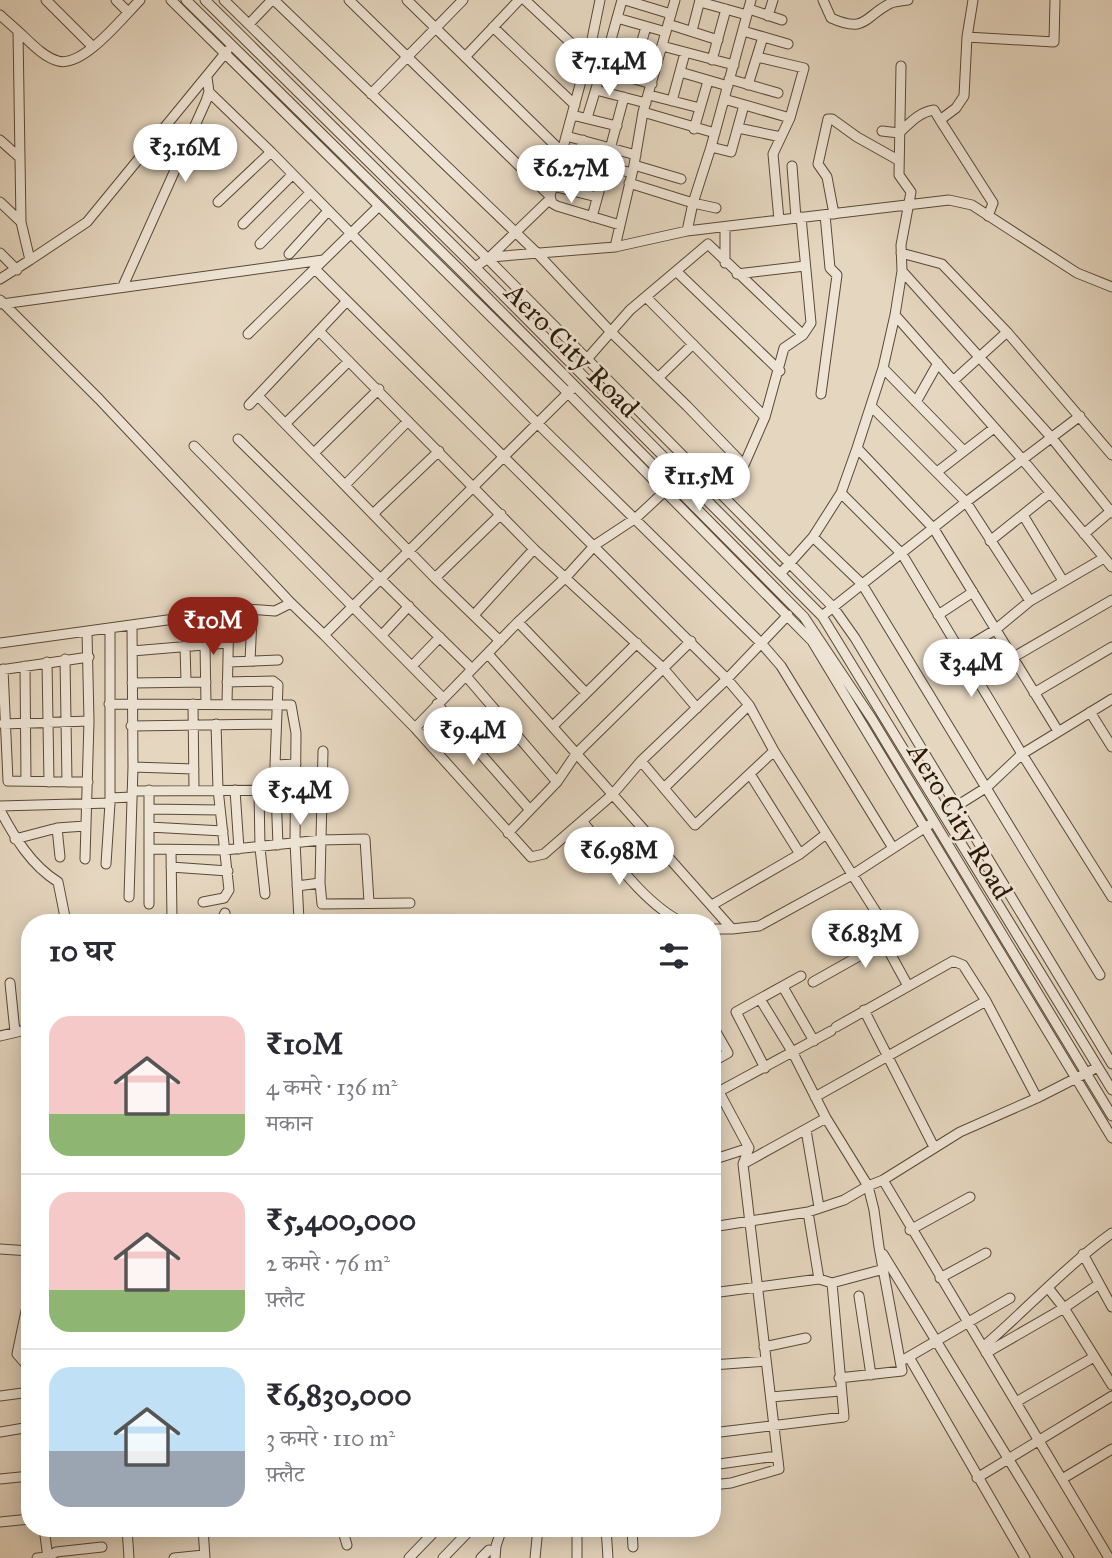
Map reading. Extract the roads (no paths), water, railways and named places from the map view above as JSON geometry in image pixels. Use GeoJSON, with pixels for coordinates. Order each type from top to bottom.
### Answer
{"type":"FeatureCollection","features":[{"type":"Feature","properties":{"kind":"street"},"geometry":{"type":"LineString","coordinates":[[46,0],[93,47]]}},
{"type":"Feature","properties":{"kind":"street"},"geometry":{"type":"LineString","coordinates":[[116,0],[128,12]]}},
{"type":"Feature","properties":{"kind":"street"},"geometry":{"type":"LineString","coordinates":[[0,15],[47,57],[60,62],[70,62],[93,47],[140,0]]}},
{"type":"Feature","properties":{"kind":"street"},"geometry":{"type":"LineString","coordinates":[[171,0],[567,392],[812,641],[930,825],[1075,1079],[1112,1138]]}},
{"type":"Feature","properties":{"kind":"street","name":"Aero City Road"},"geometry":{"type":"LineString","coordinates":[[186,0],[576,386],[804,617],[872,719],[930,825],[1112,1116]]}},
{"type":"Feature","properties":{"kind":"street","name":"Aero City Road"},"geometry":{"type":"LineString","coordinates":[[205,0],[822,616],[1112,1090]]}},
{"type":"Feature","properties":{"kind":"street"},"geometry":{"type":"LineString","coordinates":[[225,0],[488,257],[833,607],[855,638],[1111,1061],[960,1132],[883,1181],[844,1200],[808,1212],[721,1226]]}},
{"type":"Feature","properties":{"kind":"street"},"geometry":{"type":"LineString","coordinates":[[249,24],[273,0],[537,253],[611,332],[744,465]]}},
{"type":"Feature","properties":{"kind":"street"},"geometry":{"type":"LineString","coordinates":[[349,0],[557,206],[620,225]]}},
{"type":"Feature","properties":{"kind":"street"},"geometry":{"type":"LineString","coordinates":[[407,0],[562,152]]}},
{"type":"Feature","properties":{"kind":"street"},"geometry":{"type":"LineString","coordinates":[[371,94],[463,0]]}},
{"type":"Feature","properties":{"kind":"street"},"geometry":{"type":"LineString","coordinates":[[464,57],[519,0]]}},
{"type":"Feature","properties":{"kind":"street"},"geometry":{"type":"LineString","coordinates":[[526,0],[586,62],[652,84]]}},
{"type":"Feature","properties":{"kind":"street"},"geometry":{"type":"LineString","coordinates":[[475,267],[550,198],[600,0]]}},
{"type":"Feature","properties":{"kind":"street"},"geometry":{"type":"LineString","coordinates":[[609,47],[623,0],[650,3],[671,14]]}},
{"type":"Feature","properties":{"kind":"street"},"geometry":{"type":"LineString","coordinates":[[615,247],[646,103],[675,0]]}},
{"type":"Feature","properties":{"kind":"street"},"geometry":{"type":"LineString","coordinates":[[768,16],[773,0]]}},
{"type":"Feature","properties":{"kind":"street"},"geometry":{"type":"LineString","coordinates":[[823,0],[831,18],[845,24],[862,24],[892,3],[908,0]]}},
{"type":"Feature","properties":{"kind":"street"},"geometry":{"type":"LineString","coordinates":[[940,120],[958,105],[964,96],[967,37],[973,0]]}},
{"type":"Feature","properties":{"kind":"street"},"geometry":{"type":"LineString","coordinates":[[967,37],[1054,42],[1055,0]]}},
{"type":"Feature","properties":{"kind":"street"},"geometry":{"type":"LineString","coordinates":[[692,31],[700,1],[726,9],[749,8],[782,20]]}},
{"type":"Feature","properties":{"kind":"street"},"geometry":{"type":"LineString","coordinates":[[687,231],[749,8]]}},
{"type":"Feature","properties":{"kind":"street"},"geometry":{"type":"LineString","coordinates":[[712,60],[726,9]]}},
{"type":"Feature","properties":{"kind":"street"},"geometry":{"type":"LineString","coordinates":[[617,18],[646,27],[692,31],[718,40]]}},
{"type":"Feature","properties":{"kind":"street"},"geometry":{"type":"LineString","coordinates":[[493,27],[573,110],[587,118],[617,126]]}},
{"type":"Feature","properties":{"kind":"street"},"geometry":{"type":"LineString","coordinates":[[631,78],[646,27]]}},
{"type":"Feature","properties":{"kind":"street"},"geometry":{"type":"LineString","coordinates":[[743,31],[789,44]]}},
{"type":"Feature","properties":{"kind":"street"},"geometry":{"type":"LineString","coordinates":[[18,32],[21,222],[30,260]]}},
{"type":"Feature","properties":{"kind":"street"},"geometry":{"type":"LineString","coordinates":[[748,85],[763,37]]}},
{"type":"Feature","properties":{"kind":"street"},"geometry":{"type":"LineString","coordinates":[[0,279],[87,222],[232,44]]}},
{"type":"Feature","properties":{"kind":"street"},"geometry":{"type":"LineString","coordinates":[[591,44],[636,56]]}},
{"type":"Feature","properties":{"kind":"street"},"geometry":{"type":"LineString","coordinates":[[662,46],[734,65]]}},
{"type":"Feature","properties":{"kind":"street"},"geometry":{"type":"LineString","coordinates":[[672,101],[685,53]]}},
{"type":"Feature","properties":{"kind":"street"},"geometry":{"type":"LineString","coordinates":[[757,57],[804,68],[790,118],[773,154],[779,220]]}},
{"type":"Feature","properties":{"kind":"street"},"geometry":{"type":"LineString","coordinates":[[780,574],[813,537],[841,493],[883,368],[902,271],[901,253],[911,192],[899,175],[901,66]]}},
{"type":"Feature","properties":{"kind":"street"},"geometry":{"type":"LineString","coordinates":[[587,118],[602,69]]}},
{"type":"Feature","properties":{"kind":"street"},"geometry":{"type":"LineString","coordinates":[[680,72],[708,81],[748,85],[778,93]]}},
{"type":"Feature","properties":{"kind":"street"},"geometry":{"type":"LineString","coordinates":[[123,286],[209,92],[207,77]]}},
{"type":"Feature","properties":{"kind":"street"},"geometry":{"type":"LineString","coordinates":[[694,129],[708,81]]}},
{"type":"Feature","properties":{"kind":"street"},"geometry":{"type":"LineString","coordinates":[[596,90],[646,103],[694,129],[715,133]]}},
{"type":"Feature","properties":{"kind":"street"},"geometry":{"type":"LineString","coordinates":[[209,92],[536,422],[761,643],[780,666],[893,848]]}},
{"type":"Feature","properties":{"kind":"street"},"geometry":{"type":"LineString","coordinates":[[610,149],[624,97]]}},
{"type":"Feature","properties":{"kind":"street"},"geometry":{"type":"LineString","coordinates":[[724,99],[790,118]]}},
{"type":"Feature","properties":{"kind":"street"},"geometry":{"type":"LineString","coordinates":[[646,103],[672,101],[700,108]]}},
{"type":"Feature","properties":{"kind":"street"},"geometry":{"type":"LineString","coordinates":[[711,147],[731,152],[744,105]]}},
{"type":"Feature","properties":{"kind":"street"},"geometry":{"type":"LineString","coordinates":[[899,133],[920,113],[934,110],[993,203],[988,216]]}},
{"type":"Feature","properties":{"kind":"street"},"geometry":{"type":"LineString","coordinates":[[821,394],[837,275],[830,268],[827,177],[817,164],[828,119],[898,160]]}},
{"type":"Feature","properties":{"kind":"street"},"geometry":{"type":"LineString","coordinates":[[738,128],[781,137]]}},
{"type":"Feature","properties":{"kind":"street"},"geometry":{"type":"LineString","coordinates":[[882,131],[899,133]]}},
{"type":"Feature","properties":{"kind":"street"},"geometry":{"type":"LineString","coordinates":[[566,136],[610,149],[634,164],[681,179]]}},
{"type":"Feature","properties":{"kind":"street"},"geometry":{"type":"LineString","coordinates":[[569,189],[583,140]]}},
{"type":"Feature","properties":{"kind":"street"},"geometry":{"type":"LineString","coordinates":[[0,141],[19,157]]}},
{"type":"Feature","properties":{"kind":"street"},"geometry":{"type":"LineString","coordinates":[[218,202],[271,152]]}},
{"type":"Feature","properties":{"kind":"street"},"geometry":{"type":"LineString","coordinates":[[578,159],[606,166],[634,164]]}},
{"type":"Feature","properties":{"kind":"street"},"geometry":{"type":"LineString","coordinates":[[592,217],[606,166]]}},
{"type":"Feature","properties":{"kind":"street"},"geometry":{"type":"LineString","coordinates":[[719,491],[744,465],[765,416],[780,371],[784,348],[803,335],[811,323],[792,166]]}},
{"type":"Feature","properties":{"kind":"street"},"geometry":{"type":"LineString","coordinates":[[243,224],[292,175]]}},
{"type":"Feature","properties":{"kind":"street"},"geometry":{"type":"LineString","coordinates":[[629,183],[716,208]]}},
{"type":"Feature","properties":{"kind":"street"},"geometry":{"type":"LineString","coordinates":[[552,186],[597,197]]}},
{"type":"Feature","properties":{"kind":"street"},"geometry":{"type":"LineString","coordinates":[[261,244],[310,193]]}},
{"type":"Feature","properties":{"kind":"street"},"geometry":{"type":"LineString","coordinates":[[488,257],[615,247],[687,231],[949,200],[972,205],[1077,272],[1112,287]]}},
{"type":"Feature","properties":{"kind":"street"},"geometry":{"type":"LineString","coordinates":[[0,202],[21,222]]}},
{"type":"Feature","properties":{"kind":"street"},"geometry":{"type":"LineString","coordinates":[[248,334],[379,206]]}},
{"type":"Feature","properties":{"kind":"street"},"geometry":{"type":"LineString","coordinates":[[289,254],[328,211]]}},
{"type":"Feature","properties":{"kind":"street"},"geometry":{"type":"LineString","coordinates":[[725,227],[725,262]]}},
{"type":"Feature","properties":{"kind":"street"},"geometry":{"type":"LineString","coordinates":[[587,359],[646,297],[708,244],[803,335]]}},
{"type":"Feature","properties":{"kind":"street"},"geometry":{"type":"LineString","coordinates":[[0,253],[17,270]]}},
{"type":"Feature","properties":{"kind":"street"},"geometry":{"type":"LineString","coordinates":[[901,253],[942,264],[1007,332],[1112,455]]}},
{"type":"Feature","properties":{"kind":"street"},"geometry":{"type":"LineString","coordinates":[[1,302],[323,260]]}},
{"type":"Feature","properties":{"kind":"street"},"geometry":{"type":"LineString","coordinates":[[737,274],[805,266]]}},
{"type":"Feature","properties":{"kind":"street"},"geometry":{"type":"LineString","coordinates":[[315,269],[727,679],[749,705],[883,923]]}},
{"type":"Feature","properties":{"kind":"street"},"geometry":{"type":"LineString","coordinates":[[676,271],[780,371]]}},
{"type":"Feature","properties":{"kind":"street"},"geometry":{"type":"LineString","coordinates":[[902,271],[1051,437],[1111,512],[1084,534]]}},
{"type":"Feature","properties":{"kind":"street"},"geometry":{"type":"LineString","coordinates":[[646,297],[765,416]]}},
{"type":"Feature","properties":{"kind":"street"},"geometry":{"type":"LineString","coordinates":[[1,302],[99,399],[291,603],[415,728],[528,856],[534,858],[544,854],[612,795],[641,761],[727,679],[788,615]]}},
{"type":"Feature","properties":{"kind":"street"},"geometry":{"type":"LineString","coordinates":[[249,405],[346,302]]}},
{"type":"Feature","properties":{"kind":"street"},"geometry":{"type":"LineString","coordinates":[[895,315],[1023,460],[1112,568]]}},
{"type":"Feature","properties":{"kind":"street"},"geometry":{"type":"LineString","coordinates":[[319,331],[534,549],[663,668],[697,708]]}},
{"type":"Feature","properties":{"kind":"street"},"geometry":{"type":"LineString","coordinates":[[953,381],[1007,332]]}},
{"type":"Feature","properties":{"kind":"street"},"geometry":{"type":"LineString","coordinates":[[658,378],[693,344]]}},
{"type":"Feature","properties":{"kind":"street"},"geometry":{"type":"LineString","coordinates":[[285,424],[349,361]]}},
{"type":"Feature","properties":{"kind":"street"},"geometry":{"type":"LineString","coordinates":[[916,402],[938,363]]}},
{"type":"Feature","properties":{"kind":"street"},"geometry":{"type":"LineString","coordinates":[[883,368],[963,450]]}},
{"type":"Feature","properties":{"kind":"street"},"geometry":{"type":"LineString","coordinates":[[324,635],[536,422],[576,386]]}},
{"type":"Feature","properties":{"kind":"street"},"geometry":{"type":"LineString","coordinates":[[314,453],[379,389]]}},
{"type":"Feature","properties":{"kind":"street"},"geometry":{"type":"LineString","coordinates":[[258,396],[500,641]]}},
{"type":"Feature","properties":{"kind":"street"},"geometry":{"type":"LineString","coordinates":[[872,406],[966,502],[1030,601]]}},
{"type":"Feature","properties":{"kind":"street"},"geometry":{"type":"LineString","coordinates":[[822,616],[1080,416]]}},
{"type":"Feature","properties":{"kind":"street"},"geometry":{"type":"LineString","coordinates":[[346,484],[408,421]]}},
{"type":"Feature","properties":{"kind":"street"},"geometry":{"type":"LineString","coordinates":[[937,472],[994,428]]}},
{"type":"Feature","properties":{"kind":"street"},"geometry":{"type":"LineString","coordinates":[[238,439],[440,638],[557,782]]}},
{"type":"Feature","properties":{"kind":"street"},"geometry":{"type":"LineString","coordinates":[[194,446],[412,666],[530,810]]}},
{"type":"Feature","properties":{"kind":"street"},"geometry":{"type":"LineString","coordinates":[[857,448],[934,529],[1058,731]]}},
{"type":"Feature","properties":{"kind":"street"},"geometry":{"type":"LineString","coordinates":[[374,513],[439,451]]}},
{"type":"Feature","properties":{"kind":"street"},"geometry":{"type":"LineString","coordinates":[[673,484],[683,476]]}},
{"type":"Feature","properties":{"kind":"street"},"geometry":{"type":"LineString","coordinates":[[415,728],[517,622],[566,578],[595,545],[636,518],[665,491]]}},
{"type":"Feature","properties":{"kind":"street"},"geometry":{"type":"LineString","coordinates":[[841,493],[902,554],[1112,897]]}},
{"type":"Feature","properties":{"kind":"street"},"geometry":{"type":"LineString","coordinates":[[990,541],[1050,494]]}},
{"type":"Feature","properties":{"kind":"street"},"geometry":{"type":"LineString","coordinates":[[435,578],[501,514]]}},
{"type":"Feature","properties":{"kind":"street"},"geometry":{"type":"LineString","coordinates":[[1023,515],[1063,582]]}},
{"type":"Feature","properties":{"kind":"street"},"geometry":{"type":"LineString","coordinates":[[813,537],[862,584],[1100,975]]}},
{"type":"Feature","properties":{"kind":"street"},"geometry":{"type":"LineString","coordinates":[[474,615],[534,549]]}},
{"type":"Feature","properties":{"kind":"street"},"geometry":{"type":"LineString","coordinates":[[960,651],[995,630],[1030,601],[1104,558]]}},
{"type":"Feature","properties":{"kind":"street"},"geometry":{"type":"LineString","coordinates":[[939,615],[973,592]]}},
{"type":"Feature","properties":{"kind":"street"},"geometry":{"type":"LineString","coordinates":[[1012,658],[1112,600]]}},
{"type":"Feature","properties":{"kind":"street"},"geometry":{"type":"LineString","coordinates":[[0,643],[132,627],[247,609],[275,611],[291,603]]}},
{"type":"Feature","properties":{"kind":"street"},"geometry":{"type":"LineString","coordinates":[[382,635],[409,606]]}},
{"type":"Feature","properties":{"kind":"street"},"geometry":{"type":"LineString","coordinates":[[247,609],[252,618],[250,661]]}},
{"type":"Feature","properties":{"kind":"street"},"geometry":{"type":"LineString","coordinates":[[227,703],[229,612]]}},
{"type":"Feature","properties":{"kind":"street"},"geometry":{"type":"LineString","coordinates":[[517,622],[586,693]]}},
{"type":"Feature","properties":{"kind":"street"},"geometry":{"type":"LineString","coordinates":[[129,897],[133,767],[132,627]]}},
{"type":"Feature","properties":{"kind":"street"},"geometry":{"type":"LineString","coordinates":[[106,864],[110,800],[110,629]]}},
{"type":"Feature","properties":{"kind":"street"},"geometry":{"type":"LineString","coordinates":[[85,859],[89,720],[87,632]]}},
{"type":"Feature","properties":{"kind":"street"},"geometry":{"type":"LineString","coordinates":[[412,666],[440,638]]}},
{"type":"Feature","properties":{"kind":"street"},"geometry":{"type":"LineString","coordinates":[[508,833],[557,782],[576,754],[691,641]]}},
{"type":"Feature","properties":{"kind":"street"},"geometry":{"type":"LineString","coordinates":[[132,651],[228,643]]}},
{"type":"Feature","properties":{"kind":"street"},"geometry":{"type":"LineString","coordinates":[[554,726],[637,643]]}},
{"type":"Feature","properties":{"kind":"street"},"geometry":{"type":"LineString","coordinates":[[205,644],[206,704]]}},
{"type":"Feature","properties":{"kind":"street"},"geometry":{"type":"LineString","coordinates":[[185,646],[186,681]]}},
{"type":"Feature","properties":{"kind":"street"},"geometry":{"type":"LineString","coordinates":[[1034,693],[1112,647]]}},
{"type":"Feature","properties":{"kind":"street"},"geometry":{"type":"LineString","coordinates":[[488,654],[720,914]]}},
{"type":"Feature","properties":{"kind":"street"},"geometry":{"type":"LineString","coordinates":[[88,782],[8,781],[2,670],[89,657]]}},
{"type":"Feature","properties":{"kind":"street"},"geometry":{"type":"LineString","coordinates":[[65,659],[67,782]]}},
{"type":"Feature","properties":{"kind":"street"},"geometry":{"type":"LineString","coordinates":[[228,662],[278,660]]}},
{"type":"Feature","properties":{"kind":"street"},"geometry":{"type":"LineString","coordinates":[[47,662],[49,782]]}},
{"type":"Feature","properties":{"kind":"street"},"geometry":{"type":"LineString","coordinates":[[25,666],[26,781]]}},
{"type":"Feature","properties":{"kind":"street"},"geometry":{"type":"LineString","coordinates":[[132,683],[205,682]]}},
{"type":"Feature","properties":{"kind":"street"},"geometry":{"type":"LineString","coordinates":[[228,682],[276,682],[278,845]]}},
{"type":"Feature","properties":{"kind":"street"},"geometry":{"type":"LineString","coordinates":[[944,814],[987,787],[1022,754],[1112,699]]}},
{"type":"Feature","properties":{"kind":"street"},"geometry":{"type":"LineString","coordinates":[[109,704],[291,705],[296,733],[295,842],[299,914]]}},
{"type":"Feature","properties":{"kind":"street"},"geometry":{"type":"LineString","coordinates":[[193,704],[194,789]]}},
{"type":"Feature","properties":{"kind":"street"},"geometry":{"type":"LineString","coordinates":[[664,788],[749,705]]}},
{"type":"Feature","properties":{"kind":"street"},"geometry":{"type":"LineString","coordinates":[[1090,712],[1112,747]]}},
{"type":"Feature","properties":{"kind":"street"},"geometry":{"type":"LineString","coordinates":[[3,724],[89,720]]}},
{"type":"Feature","properties":{"kind":"street"},"geometry":{"type":"LineString","coordinates":[[203,902],[220,900],[228,895],[230,885],[218,789],[216,724]]}},
{"type":"Feature","properties":{"kind":"street"},"geometry":{"type":"LineString","coordinates":[[131,726],[275,724]]}},
{"type":"Feature","properties":{"kind":"street"},"geometry":{"type":"LineString","coordinates":[[323,751],[320,883],[322,904],[410,903]]}},
{"type":"Feature","properties":{"kind":"street"},"geometry":{"type":"LineString","coordinates":[[641,761],[695,825],[775,751]]}},
{"type":"Feature","properties":{"kind":"street"},"geometry":{"type":"LineString","coordinates":[[275,765],[296,764]]}},
{"type":"Feature","properties":{"kind":"street"},"geometry":{"type":"LineString","coordinates":[[133,767],[194,769]]}},
{"type":"Feature","properties":{"kind":"street"},"geometry":{"type":"LineString","coordinates":[[750,774],[800,854]]}},
{"type":"Feature","properties":{"kind":"street"},"geometry":{"type":"LineString","coordinates":[[65,914],[60,886],[15,839],[0,808],[86,803],[149,790],[277,790]]}},
{"type":"Feature","properties":{"kind":"street"},"geometry":{"type":"LineString","coordinates":[[149,790],[149,904]]}},
{"type":"Feature","properties":{"kind":"street"},"geometry":{"type":"LineString","coordinates":[[235,790],[239,849]]}},
{"type":"Feature","properties":{"kind":"street"},"geometry":{"type":"LineString","coordinates":[[259,790],[260,848],[265,894]]}},
{"type":"Feature","properties":{"kind":"street"},"geometry":{"type":"LineString","coordinates":[[149,809],[220,810]]}},
{"type":"Feature","properties":{"kind":"street"},"geometry":{"type":"LineString","coordinates":[[582,821],[649,899],[666,914]]}},
{"type":"Feature","properties":{"kind":"street"},"geometry":{"type":"LineString","coordinates":[[721,929],[759,926],[852,875],[930,825]]}},
{"type":"Feature","properties":{"kind":"street"},"geometry":{"type":"LineString","coordinates":[[15,839],[57,828],[85,826]]}},
{"type":"Feature","properties":{"kind":"street"},"geometry":{"type":"LineString","coordinates":[[149,827],[223,831]]}},
{"type":"Feature","properties":{"kind":"street"},"geometry":{"type":"LineString","coordinates":[[57,828],[60,858]]}},
{"type":"Feature","properties":{"kind":"street"},"geometry":{"type":"LineString","coordinates":[[712,905],[800,854],[826,834]]}},
{"type":"Feature","properties":{"kind":"street"},"geometry":{"type":"LineString","coordinates":[[149,849],[225,850],[295,842],[365,839],[369,902]]}},
{"type":"Feature","properties":{"kind":"street"},"geometry":{"type":"LineString","coordinates":[[171,850],[172,914]]}},
{"type":"Feature","properties":{"kind":"street"},"geometry":{"type":"LineString","coordinates":[[171,867],[228,870]]}},
{"type":"Feature","properties":{"kind":"street"},"geometry":{"type":"LineString","coordinates":[[297,886],[320,883]]}},
{"type":"Feature","properties":{"kind":"street"},"geometry":{"type":"LineString","coordinates":[[721,916],[732,929]]}},
{"type":"Feature","properties":{"kind":"street"},"geometry":{"type":"LineString","coordinates":[[813,982],[884,942],[908,986]]}},
{"type":"Feature","properties":{"kind":"street"},"geometry":{"type":"LineString","coordinates":[[721,1090],[957,961],[963,965],[986,1001],[1037,1098]]}},
{"type":"Feature","properties":{"kind":"street"},"geometry":{"type":"LineString","coordinates":[[765,1068],[736,1012],[801,976]]}},
{"type":"Feature","properties":{"kind":"street"},"geometry":{"type":"LineString","coordinates":[[10,983],[15,1032]]}},
{"type":"Feature","properties":{"kind":"street"},"geometry":{"type":"LineString","coordinates":[[783,987],[814,1041]]}},
{"type":"Feature","properties":{"kind":"street"},"geometry":{"type":"LineString","coordinates":[[760,999],[793,1053],[826,1118],[868,1186],[874,1210],[902,1371],[839,1378]]}},
{"type":"Feature","properties":{"kind":"street"},"geometry":{"type":"LineString","coordinates":[[815,1097],[986,1001]]}},
{"type":"Feature","properties":{"kind":"street"},"geometry":{"type":"LineString","coordinates":[[864,1010],[934,1147]]}},
{"type":"Feature","properties":{"kind":"street"},"geometry":{"type":"LineString","coordinates":[[0,1036],[21,1031]]}},
{"type":"Feature","properties":{"kind":"street"},"geometry":{"type":"LineString","coordinates":[[721,1041],[728,1054],[721,1058]]}},
{"type":"Feature","properties":{"kind":"street"},"geometry":{"type":"LineString","coordinates":[[721,1093],[749,1148],[743,1164],[779,1469],[721,1484]]}},
{"type":"Feature","properties":{"kind":"street"},"geometry":{"type":"LineString","coordinates":[[743,1164],[826,1118]]}},
{"type":"Feature","properties":{"kind":"street"},"geometry":{"type":"LineString","coordinates":[[806,1130],[819,1207]]}},
{"type":"Feature","properties":{"kind":"street"},"geometry":{"type":"LineString","coordinates":[[721,1157],[749,1148]]}},
{"type":"Feature","properties":{"kind":"street"},"geometry":{"type":"LineString","coordinates":[[883,1181],[1039,1442],[1108,1546],[1109,1558]]}},
{"type":"Feature","properties":{"kind":"street"},"geometry":{"type":"LineString","coordinates":[[911,1230],[970,1197]]}},
{"type":"Feature","properties":{"kind":"street"},"geometry":{"type":"LineString","coordinates":[[808,1212],[818,1279]]}},
{"type":"Feature","properties":{"kind":"street"},"geometry":{"type":"LineString","coordinates":[[985,1350],[1083,1254],[1112,1233]]}},
{"type":"Feature","properties":{"kind":"street"},"geometry":{"type":"LineString","coordinates":[[879,1247],[1069,1558]]}},
{"type":"Feature","properties":{"kind":"street"},"geometry":{"type":"LineString","coordinates":[[0,1249],[21,1250]]}},
{"type":"Feature","properties":{"kind":"street"},"geometry":{"type":"LineString","coordinates":[[940,1278],[986,1253]]}},
{"type":"Feature","properties":{"kind":"street"},"geometry":{"type":"LineString","coordinates":[[1083,1254],[1112,1307]]}},
{"type":"Feature","properties":{"kind":"street"},"geometry":{"type":"LineString","coordinates":[[721,1292],[818,1279],[832,1283],[884,1269]]}},
{"type":"Feature","properties":{"kind":"street"},"geometry":{"type":"LineString","coordinates":[[721,1432],[844,1417],[832,1283]]}},
{"type":"Feature","properties":{"kind":"street"},"geometry":{"type":"LineString","coordinates":[[985,1350],[1064,1308],[1099,1284]]}},
{"type":"Feature","properties":{"kind":"street"},"geometry":{"type":"LineString","coordinates":[[1049,1289],[1064,1308],[1112,1385]]}},
{"type":"Feature","properties":{"kind":"street"},"geometry":{"type":"LineString","coordinates":[[859,1296],[871,1375]]}},
{"type":"Feature","properties":{"kind":"street"},"geometry":{"type":"LineString","coordinates":[[900,1362],[1010,1298]]}},
{"type":"Feature","properties":{"kind":"street"},"geometry":{"type":"LineString","coordinates":[[764,1347],[806,1338]]}},
{"type":"Feature","properties":{"kind":"street"},"geometry":{"type":"LineString","coordinates":[[21,1341],[17,1354],[21,1359]]}},
{"type":"Feature","properties":{"kind":"street"},"geometry":{"type":"LineString","coordinates":[[909,1357],[977,1478],[1026,1558]]}},
{"type":"Feature","properties":{"kind":"street"},"geometry":{"type":"LineString","coordinates":[[1016,1402],[1094,1357]]}},
{"type":"Feature","properties":{"kind":"street"},"geometry":{"type":"LineString","coordinates":[[721,1365],[766,1361]]}},
{"type":"Feature","properties":{"kind":"street"},"geometry":{"type":"LineString","coordinates":[[771,1397],[840,1391]]}},
{"type":"Feature","properties":{"kind":"street"},"geometry":{"type":"LineString","coordinates":[[0,1396],[21,1393]]}},
{"type":"Feature","properties":{"kind":"street"},"geometry":{"type":"LineString","coordinates":[[977,1478],[1112,1396]]}},
{"type":"Feature","properties":{"kind":"street"},"geometry":{"type":"LineString","coordinates":[[0,1432],[21,1428]]}},
{"type":"Feature","properties":{"kind":"street"},"geometry":{"type":"LineString","coordinates":[[1062,1479],[1112,1449]]}},
{"type":"Feature","properties":{"kind":"street"},"geometry":{"type":"LineString","coordinates":[[721,1464],[777,1456]]}},
{"type":"Feature","properties":{"kind":"street"},"geometry":{"type":"LineString","coordinates":[[0,1479],[21,1477]]}},
{"type":"Feature","properties":{"kind":"street"},"geometry":{"type":"LineString","coordinates":[[0,1522],[21,1521]]}},
{"type":"Feature","properties":{"kind":"street"},"geometry":{"type":"LineString","coordinates":[[45,1537],[48,1557]]}},
{"type":"Feature","properties":{"kind":"street"},"geometry":{"type":"LineString","coordinates":[[128,1537],[129,1558]]}},
{"type":"Feature","properties":{"kind":"street"},"geometry":{"type":"LineString","coordinates":[[174,1558],[204,1557],[203,1537]]}},
{"type":"Feature","properties":{"kind":"street"},"geometry":{"type":"LineString","coordinates":[[345,1537],[347,1545]]}},
{"type":"Feature","properties":{"kind":"street"},"geometry":{"type":"LineString","coordinates":[[409,1558],[429,1537]]}},
{"type":"Feature","properties":{"kind":"street"},"geometry":{"type":"LineString","coordinates":[[443,1558],[463,1537]]}},
{"type":"Feature","properties":{"kind":"street"},"geometry":{"type":"LineString","coordinates":[[481,1558],[492,1554],[499,1537]]}},
{"type":"Feature","properties":{"kind":"street"},"geometry":{"type":"LineString","coordinates":[[535,1558],[537,1537]]}},
{"type":"Feature","properties":{"kind":"street"},"geometry":{"type":"LineString","coordinates":[[577,1537],[577,1558]]}},
{"type":"Feature","properties":{"kind":"street"},"geometry":{"type":"LineString","coordinates":[[607,1537],[608,1558]]}},
{"type":"Feature","properties":{"kind":"street"},"geometry":{"type":"LineString","coordinates":[[632,1537],[633,1547]]}},
{"type":"Feature","properties":{"kind":"street"},"geometry":{"type":"LineString","coordinates":[[37,1558],[48,1557],[56,1552],[102,1547]]}}]}
